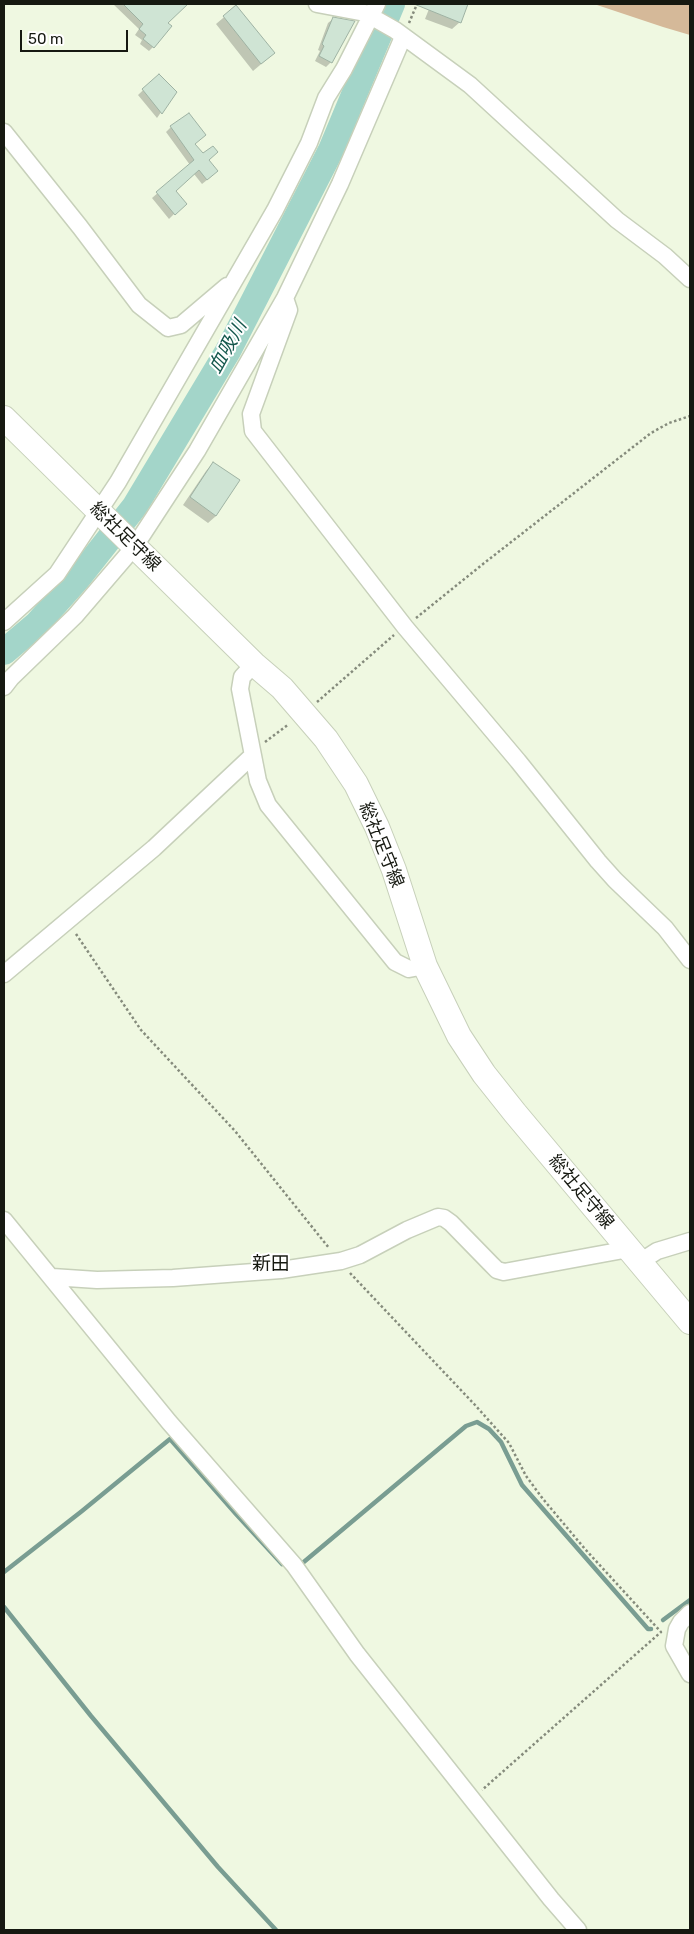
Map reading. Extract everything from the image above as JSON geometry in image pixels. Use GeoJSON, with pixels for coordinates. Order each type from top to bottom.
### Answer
{"type":"FeatureCollection","features":[{"type":"Feature","properties":{"kind":"main road","name":"総社足守線"},"geometry":{"type":"LineString","coordinates":[[4,418],[254,664],[282,688],[326,739],[356,784],[372,818],[394,870],[425,966],[459,1036],[484,1074],[690,1322]]}},
{"type":"Feature","properties":{"kind":"street"},"geometry":{"type":"LineString","coordinates":[[317,4],[376,14],[399,34],[470,86],[617,220],[665,256],[690,278]]}},
{"type":"Feature","properties":{"kind":"street"},"geometry":{"type":"LineString","coordinates":[[4,622],[56,574],[102,514],[118,482],[275,210],[308,143],[326,98],[376,14]]}},
{"type":"Feature","properties":{"kind":"street"},"geometry":{"type":"LineString","coordinates":[[6,681],[75,616],[132,543],[197,451],[285,298],[340,184],[399,34]]}},
{"type":"Feature","properties":{"kind":"street"},"geometry":{"type":"LineString","coordinates":[[4,132],[139,305],[168,328],[181,326],[236,278]]}},
{"type":"Feature","properties":{"kind":"street"},"geometry":{"type":"LineString","coordinates":[[285,298],[289,310],[251,414],[253,430],[405,627],[518,761],[614,880],[665,928],[690,960]]}},
{"type":"Feature","properties":{"kind":"street"},"geometry":{"type":"LineString","coordinates":[[254,664],[242,677],[240,689],[258,781],[268,805],[395,962],[409,969],[425,966]]}},
{"type":"Feature","properties":{"kind":"street"},"geometry":{"type":"LineString","coordinates":[[4,974],[154,848],[253,753]]}},
{"type":"Feature","properties":{"kind":"street"},"geometry":{"type":"LineString","coordinates":[[52,1278],[97,1280],[174,1278],[281,1270],[341,1261],[360,1255],[407,1230],[438,1218],[444,1218],[452,1223],[491,1264],[504,1272],[635,1256],[690,1241]]}},
{"type":"Feature","properties":{"kind":"street"},"geometry":{"type":"LineString","coordinates":[[4,1220],[169,1422],[294,1565],[357,1654],[551,1899],[578,1930]]}},
{"type":"Feature","properties":{"kind":"street"},"geometry":{"type":"LineString","coordinates":[[690,1614],[677,1628],[674,1646],[690,1674]]}},
{"type":"Feature","properties":{"kind":"path"},"geometry":{"type":"LineString","coordinates":[[399,34],[417,4]]}},
{"type":"Feature","properties":{"kind":"path"},"geometry":{"type":"LineString","coordinates":[[253,753],[483,564],[651,433],[669,423],[690,416]]}},
{"type":"Feature","properties":{"kind":"path"},"geometry":{"type":"LineString","coordinates":[[68,922],[141,1030],[235,1131],[352,1276],[476,1405],[509,1443],[526,1476],[543,1499],[585,1549],[661,1632],[472,1799]]}},
{"type":"Feature","properties":{"kind":"shaded area"},"geometry":{"type":"Polygon","coordinates":[[[594,4],[690,4],[690,35],[663,27],[594,4]]]}},
{"type":"Feature","properties":{"kind":"building"},"geometry":{"type":"Polygon","coordinates":[[[123,4],[188,4],[168,23],[172,26],[154,48],[143,39],[146,35],[139,29],[143,24],[123,4]]]}},
{"type":"Feature","properties":{"kind":"building"},"geometry":{"type":"Polygon","coordinates":[[[414,4],[468,4],[461,23],[414,4]]]}},
{"type":"Feature","properties":{"kind":"building"},"geometry":{"type":"Polygon","coordinates":[[[236,5],[275,53],[261,64],[223,16],[236,5]]]}},
{"type":"Feature","properties":{"kind":"building"},"geometry":{"type":"Polygon","coordinates":[[[333,17],[355,21],[332,63],[319,56],[333,17]]]}},
{"type":"Feature","properties":{"kind":"building"},"geometry":{"type":"Polygon","coordinates":[[[159,74],[177,92],[162,114],[142,89],[159,74]]]}},
{"type":"Feature","properties":{"kind":"building"},"geometry":{"type":"Polygon","coordinates":[[[189,113],[206,135],[195,144],[203,153],[213,146],[218,152],[209,160],[218,171],[207,180],[199,170],[176,191],[187,204],[175,215],[156,192],[194,160],[170,126],[189,113]]]}},
{"type":"Feature","properties":{"kind":"building"},"geometry":{"type":"Polygon","coordinates":[[[213,462],[240,480],[216,516],[190,497],[213,462]]]}},
{"type":"Feature","properties":{"kind":"waterway","name":"血吸川"},"geometry":{"type":"LineString","coordinates":[[4,652],[37,624],[79,577],[135,506],[228,351],[331,150],[392,4]]}},
{"type":"Feature","properties":{"kind":"waterway"},"geometry":{"type":"LineString","coordinates":[[299,1566],[466,1426],[477,1422],[489,1429],[501,1442],[522,1485],[648,1629],[651,1629]]}},
{"type":"Feature","properties":{"kind":"waterway"},"geometry":{"type":"LineString","coordinates":[[4,1572],[170,1439],[282,1564]]}},
{"type":"Feature","properties":{"kind":"waterway"},"geometry":{"type":"LineString","coordinates":[[663,1620],[690,1600]]}},
{"type":"Feature","properties":{"kind":"waterway"},"geometry":{"type":"LineString","coordinates":[[4,1607],[91,1716],[218,1867],[276,1930]]}},
{"type":"Feature","properties":{"kind":"district","name":"新田"},"geometry":{"type":"Point","coordinates":[271,1265]}}]}
